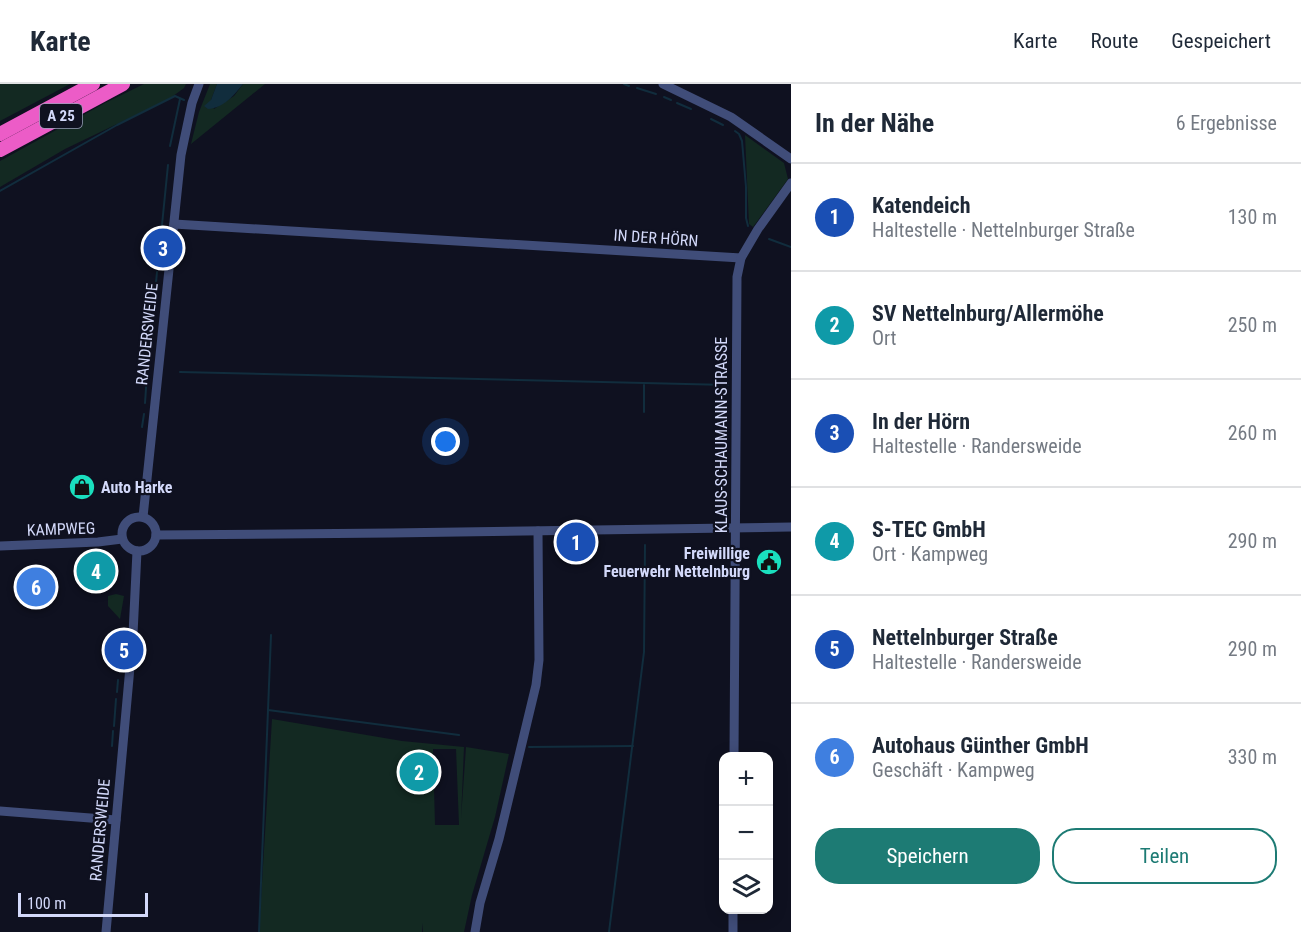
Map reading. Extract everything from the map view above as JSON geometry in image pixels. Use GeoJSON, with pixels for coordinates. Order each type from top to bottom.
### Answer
{"type":"FeatureCollection","features":[{"type":"Feature","properties":{"kind":"highway","name":"A 25"},"geometry":{"type":"LineString","coordinates":[[0,134],[93,84]]}},
{"type":"Feature","properties":{"kind":"highway","name":"A 25"},"geometry":{"type":"LineString","coordinates":[[0,150],[123,84]]}},
{"type":"Feature","properties":{"kind":"street","name":"RANDERSWEIDE"},"geometry":{"type":"LineString","coordinates":[[143,517],[183,144],[199,84]]}},
{"type":"Feature","properties":{"kind":"street"},"geometry":{"type":"LineString","coordinates":[[663,84],[734,119],[791,159]]}},
{"type":"Feature","properties":{"kind":"street"},"geometry":{"type":"LineString","coordinates":[[741,258],[758,229],[791,183]]}},
{"type":"Feature","properties":{"kind":"street","name":"IN DER HÖRN"},"geometry":{"type":"LineString","coordinates":[[174,224],[741,258]]}},
{"type":"Feature","properties":{"kind":"street","name":"KLAUS-SCHAUMANN-STRASSE"},"geometry":{"type":"LineString","coordinates":[[734,752],[737,278],[741,258]]}},
{"type":"Feature","properties":{"kind":"street"},"geometry":{"type":"LineString","coordinates":[[143,517],[153,524],[156,535],[152,545],[142,551],[137,551],[127,546],[122,538],[122,531],[127,521],[143,517]]}},
{"type":"Feature","properties":{"kind":"street"},"geometry":{"type":"LineString","coordinates":[[156,535],[791,527]]}},
{"type":"Feature","properties":{"kind":"street"},"geometry":{"type":"LineString","coordinates":[[475,932],[480,903],[505,816],[536,686],[539,660],[538,531]]}},
{"type":"Feature","properties":{"kind":"street","name":"KAMPWEG"},"geometry":{"type":"LineString","coordinates":[[0,546],[98,542],[122,538]]}},
{"type":"Feature","properties":{"kind":"street","name":"RANDERSWEIDE"},"geometry":{"type":"LineString","coordinates":[[105,932],[134,634],[137,551]]}},
{"type":"Feature","properties":{"kind":"street"},"geometry":{"type":"LineString","coordinates":[[0,811],[116,820]]}},
{"type":"Feature","properties":{"kind":"street"},"geometry":{"type":"LineString","coordinates":[[733,914],[733,932]]}},
{"type":"Feature","properties":{"kind":"green space"},"geometry":{"type":"Polygon","coordinates":[[[0,84],[70,84],[0,121],[0,84]]]}},
{"type":"Feature","properties":{"kind":"green space"},"geometry":{"type":"Polygon","coordinates":[[[144,84],[186,84],[169,99],[65,149],[0,187],[0,161],[144,84]]]}},
{"type":"Feature","properties":{"kind":"green space"},"geometry":{"type":"Polygon","coordinates":[[[210,84],[217,84],[211,100],[214,109],[234,96],[243,84],[265,84],[191,144],[199,112],[210,84]]]}},
{"type":"Feature","properties":{"kind":"green space"},"geometry":{"type":"Polygon","coordinates":[[[745,135],[784,163],[788,179],[753,227],[749,224],[745,135]]]}},
{"type":"Feature","properties":{"kind":"green space"},"geometry":{"type":"Polygon","coordinates":[[[116,594],[124,596],[120,619],[108,606],[108,596],[116,594]]]}},
{"type":"Feature","properties":{"kind":"green space"},"geometry":{"type":"Polygon","coordinates":[[[272,719],[402,741],[464,747],[461,819],[466,747],[509,754],[495,817],[472,895],[464,932],[423,932],[423,923],[422,932],[259,932],[272,719]],[[433,749],[435,825],[459,825],[456,749],[433,749]]]}},
{"type":"Feature","properties":{"kind":"water"},"geometry":{"type":"Polygon","coordinates":[[[217,84],[243,84],[224,104],[208,109],[204,106],[211,100],[217,84]]]}},
{"type":"Feature","properties":{"kind":"waterway"},"geometry":{"type":"LineString","coordinates":[[624,84],[629,86]]}},
{"type":"Feature","properties":{"kind":"waterway"},"geometry":{"type":"LineString","coordinates":[[637,88],[656,94]]}},
{"type":"Feature","properties":{"kind":"waterway"},"geometry":{"type":"LineString","coordinates":[[0,191],[117,125],[175,96],[184,100]]}},
{"type":"Feature","properties":{"kind":"waterway"},"geometry":{"type":"LineString","coordinates":[[664,97],[671,100]]}},
{"type":"Feature","properties":{"kind":"waterway"},"geometry":{"type":"LineString","coordinates":[[170,146],[180,99]]}},
{"type":"Feature","properties":{"kind":"waterway"},"geometry":{"type":"LineString","coordinates":[[677,103],[691,109]]}},
{"type":"Feature","properties":{"kind":"waterway"},"geometry":{"type":"LineString","coordinates":[[711,119],[723,125]]}},
{"type":"Feature","properties":{"kind":"waterway"},"geometry":{"type":"LineString","coordinates":[[735,131],[742,141],[748,226]]}},
{"type":"Feature","properties":{"kind":"waterway"},"geometry":{"type":"LineString","coordinates":[[159,255],[168,165]]}},
{"type":"Feature","properties":{"kind":"waterway"},"geometry":{"type":"LineString","coordinates":[[769,239],[791,247]]}},
{"type":"Feature","properties":{"kind":"waterway"},"geometry":{"type":"LineString","coordinates":[[151,335],[157,272]]}},
{"type":"Feature","properties":{"kind":"waterway"},"geometry":{"type":"LineString","coordinates":[[148,367],[150,348]]}},
{"type":"Feature","properties":{"kind":"waterway"},"geometry":{"type":"LineString","coordinates":[[180,372],[728,385]]}},
{"type":"Feature","properties":{"kind":"waterway"},"geometry":{"type":"LineString","coordinates":[[145,403],[147,374]]}},
{"type":"Feature","properties":{"kind":"waterway"},"geometry":{"type":"LineString","coordinates":[[644,385],[644,412]]}},
{"type":"Feature","properties":{"kind":"waterway"},"geometry":{"type":"LineString","coordinates":[[142,427],[144,414]]}},
{"type":"Feature","properties":{"kind":"waterway"},"geometry":{"type":"LineString","coordinates":[[609,932],[644,652],[645,545]]}},
{"type":"Feature","properties":{"kind":"waterway"},"geometry":{"type":"LineString","coordinates":[[271,635],[268,710],[459,735]]}},
{"type":"Feature","properties":{"kind":"waterway"},"geometry":{"type":"LineString","coordinates":[[117,692],[118,680]]}},
{"type":"Feature","properties":{"kind":"waterway"},"geometry":{"type":"LineString","coordinates":[[114,726],[116,699]]}},
{"type":"Feature","properties":{"kind":"waterway"},"geometry":{"type":"LineString","coordinates":[[259,932],[268,710]]}},
{"type":"Feature","properties":{"kind":"waterway"},"geometry":{"type":"LineString","coordinates":[[112,746],[113,731]]}},
{"type":"Feature","properties":{"kind":"waterway"},"geometry":{"type":"LineString","coordinates":[[529,747],[633,746]]}},
{"type":"Feature","properties":{"kind":"place","name":"In der Hörn"},"geometry":{"type":"Point","coordinates":[163,248]}},
{"type":"Feature","properties":{"kind":"place","name":"Auto Harke"},"geometry":{"type":"Point","coordinates":[82,487]}},
{"type":"Feature","properties":{"kind":"place","name":"Katendeich"},"geometry":{"type":"Point","coordinates":[576,542]}},
{"type":"Feature","properties":{"kind":"place","name":"Freiwillige Feuerwehr Nettelnburg"},"geometry":{"type":"Point","coordinates":[769,562]}},
{"type":"Feature","properties":{"kind":"place","name":"S-TEC GmbH"},"geometry":{"type":"Point","coordinates":[96,571]}},
{"type":"Feature","properties":{"kind":"place","name":"Autohaus Günther GmbH"},"geometry":{"type":"Point","coordinates":[36,587]}},
{"type":"Feature","properties":{"kind":"place","name":"Nettelnburger Straße"},"geometry":{"type":"Point","coordinates":[124,650]}},
{"type":"Feature","properties":{"kind":"place","name":"SV Nettelnburg/Allermöhe"},"geometry":{"type":"Point","coordinates":[419,772]}}]}
